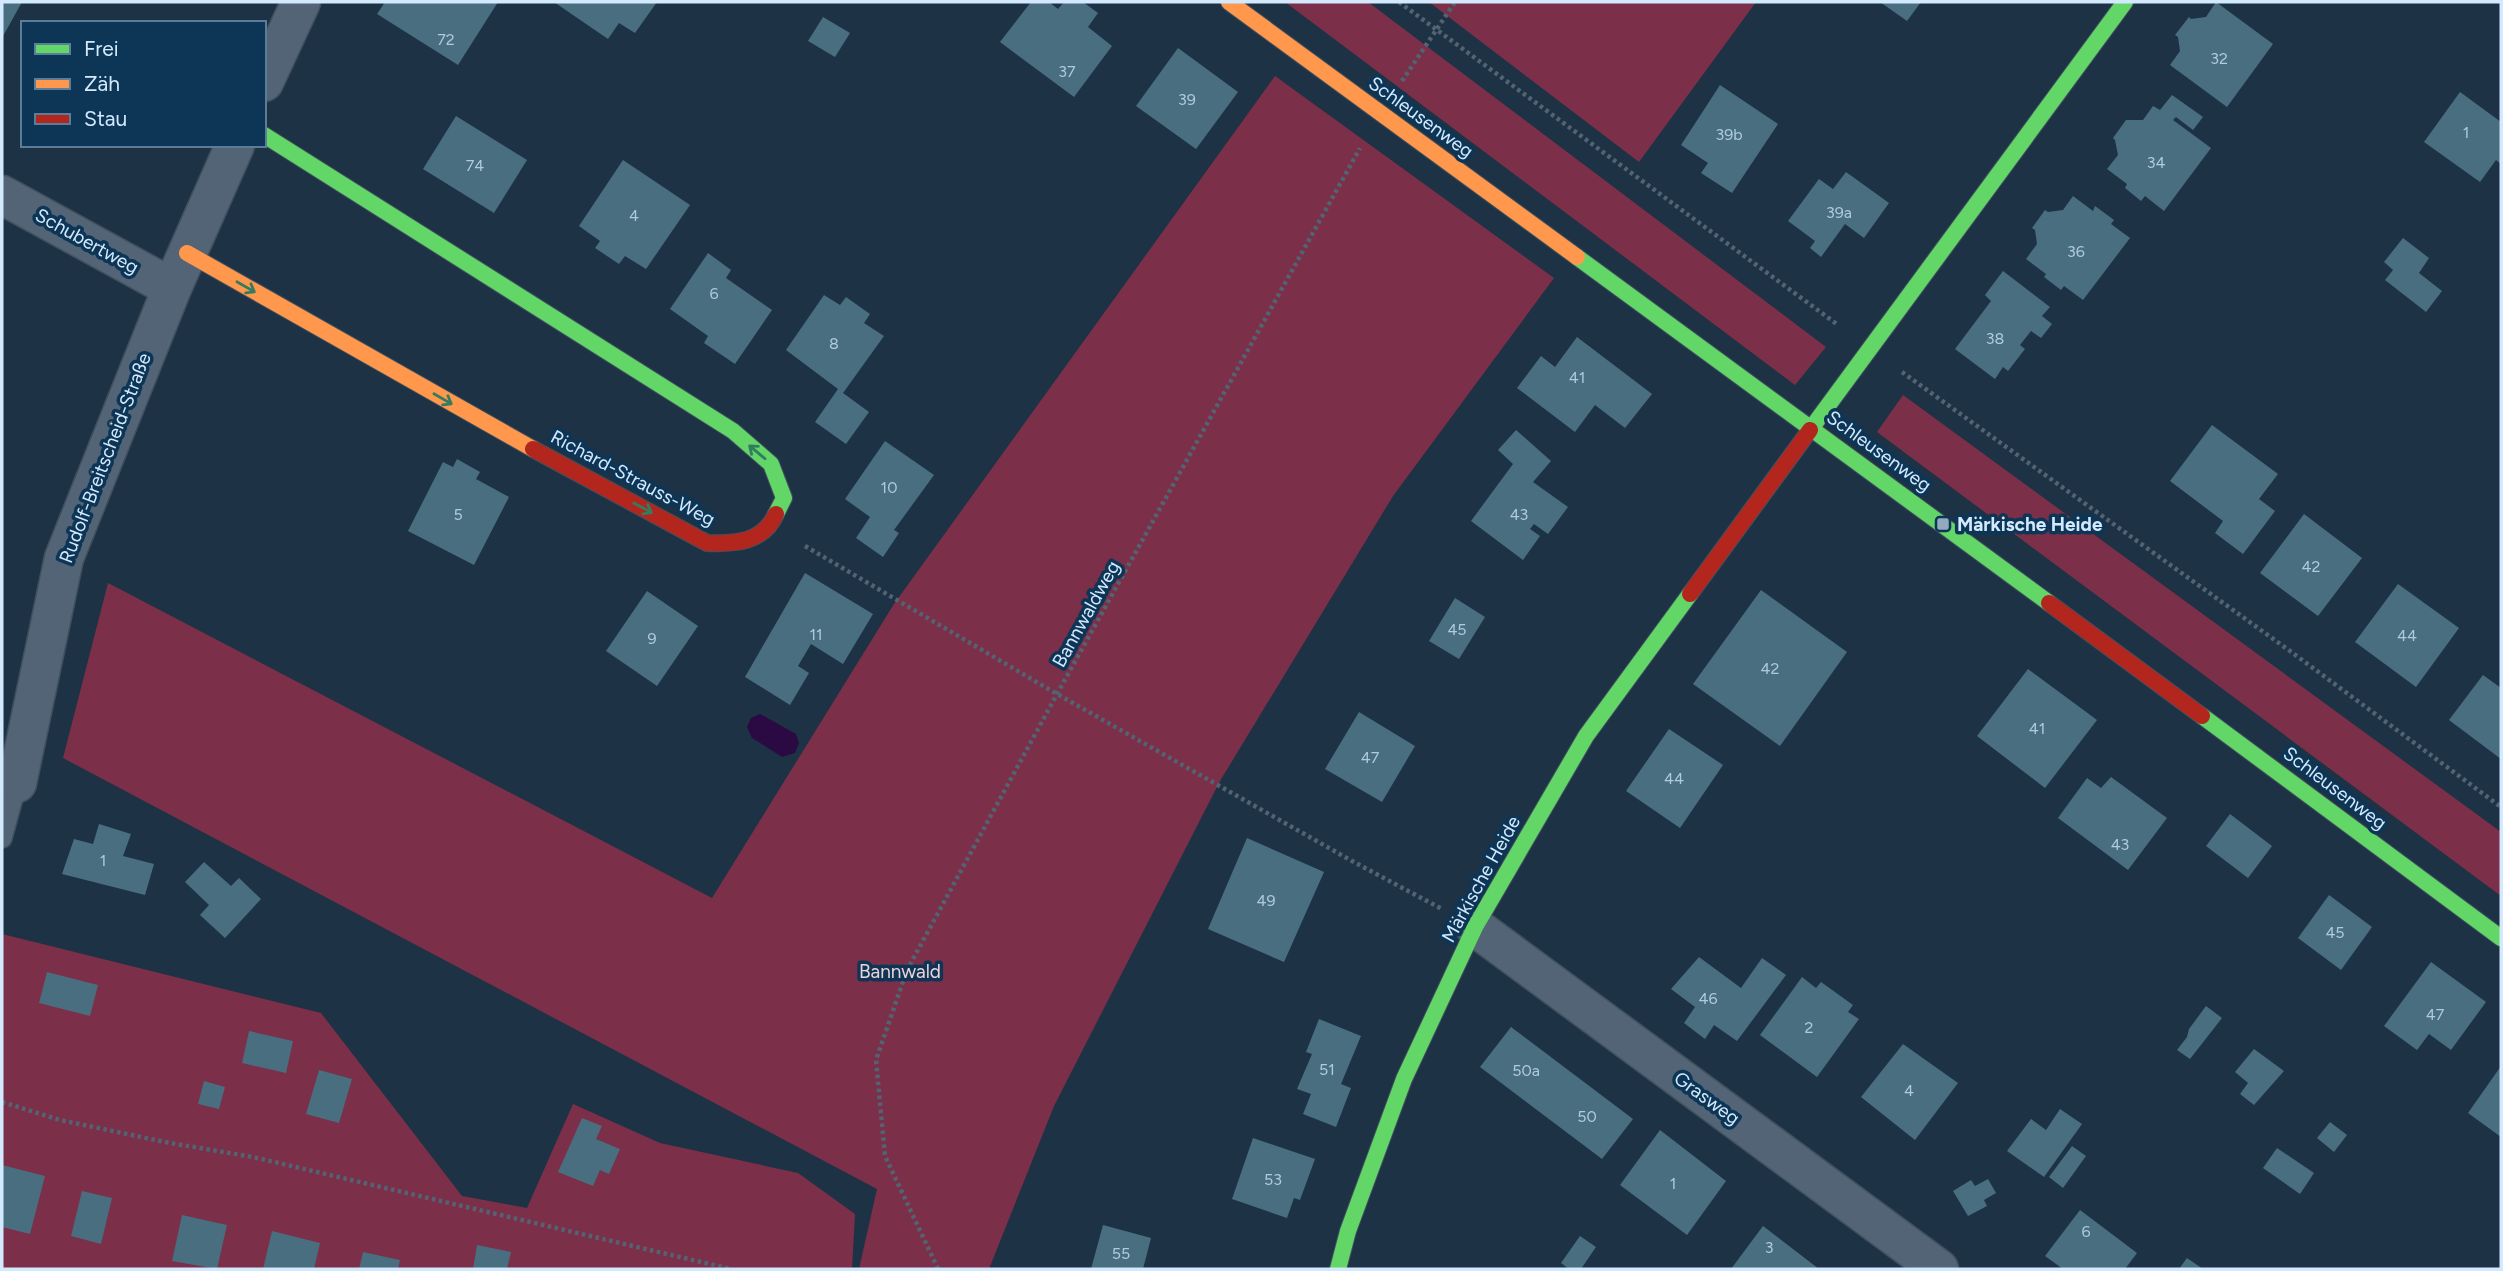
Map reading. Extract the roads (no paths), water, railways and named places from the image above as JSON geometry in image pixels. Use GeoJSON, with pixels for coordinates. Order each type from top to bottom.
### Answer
{"type":"FeatureCollection","features":[{"type":"Feature","properties":{"kind":"street"},"geometry":{"type":"LineString","coordinates":[[266,78],[301,2]]}},
{"type":"Feature","properties":{"kind":"street","name":"Schleusenweg"},"geometry":{"type":"LineString","coordinates":[[1229,2],[2501,938]]}},
{"type":"Feature","properties":{"kind":"street","name":"Märkische Heide"},"geometry":{"type":"LineString","coordinates":[[1338,1269],[1348,1231],[1404,1079],[1475,927],[1586,736],[2125,2]]}},
{"type":"Feature","properties":{"kind":"street","name":"Richard-Strauss-Weg"},"geometry":{"type":"LineString","coordinates":[[187,253],[478,419],[707,543],[740,544],[771,526],[784,498],[771,464],[733,431],[266,136]]}},
{"type":"Feature","properties":{"kind":"street","name":"Rudolf-Breitscheid-Straße"},"geometry":{"type":"LineString","coordinates":[[9,777],[64,558],[172,288],[234,147]]}},
{"type":"Feature","properties":{"kind":"street","name":"Schubertweg"},"geometry":{"type":"LineString","coordinates":[[2,195],[172,288]]}},
{"type":"Feature","properties":{"kind":"street","name":"Grasweg"},"geometry":{"type":"LineString","coordinates":[[1475,927],[1939,1269]]}},
{"type":"Feature","properties":{"kind":"lane"},"geometry":{"type":"LineString","coordinates":[[2,838],[9,777]]}},
{"type":"Feature","properties":{"kind":"place","name":"Märkische Heide"},"geometry":{"type":"Point","coordinates":[1943,524]}},
{"type":"Feature","properties":{"kind":"park label","name":"Bannwald"},"geometry":{"type":"Point","coordinates":[900,971]}}]}
